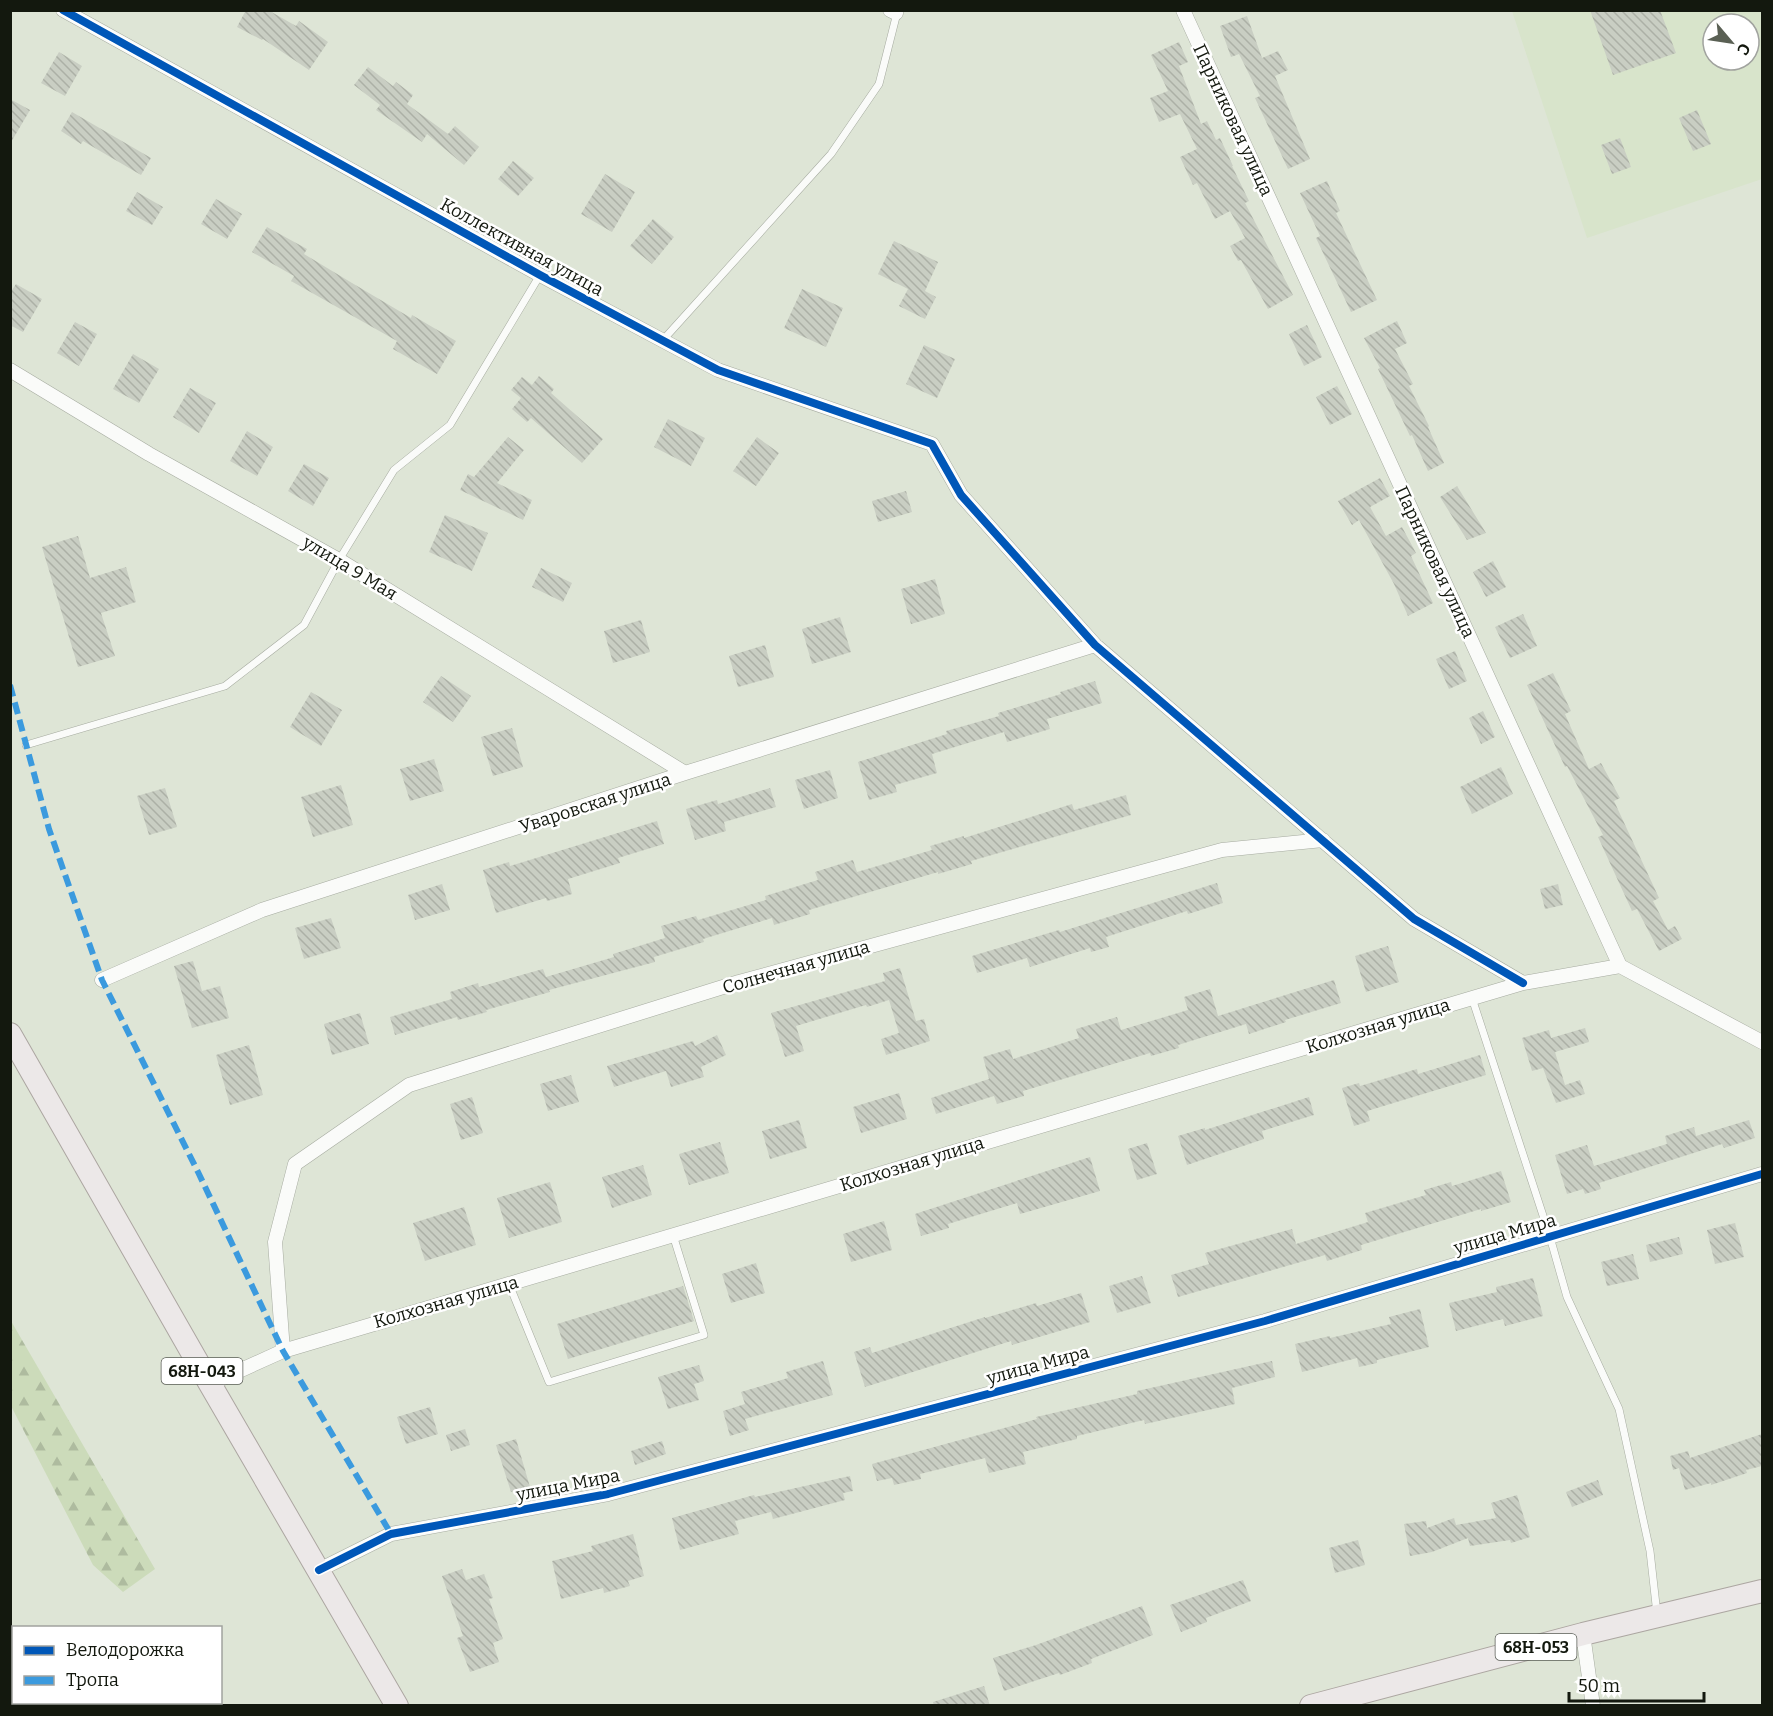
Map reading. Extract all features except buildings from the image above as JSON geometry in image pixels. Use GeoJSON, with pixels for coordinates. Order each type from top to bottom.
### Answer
{"type":"FeatureCollection","features":[{"type":"Feature","properties":{"kind":"main road","name":"68Н-043"},"geometry":{"type":"LineString","coordinates":[[10,1034],[397,1706]]}},
{"type":"Feature","properties":{"kind":"main road","name":"68Н-053"},"geometry":{"type":"LineString","coordinates":[[1311,1706],[1584,1634],[1762,1591]]}},
{"type":"Feature","properties":{"kind":"street","name":"Коллективная улица"},"geometry":{"type":"LineString","coordinates":[[63,10],[540,275],[718,370],[932,444],[961,495],[1095,645],[1414,919],[1523,984]]}},
{"type":"Feature","properties":{"kind":"street","name":"Парниковая улица"},"geometry":{"type":"LineString","coordinates":[[1183,10],[1620,966]]}},
{"type":"Feature","properties":{"kind":"street","name":"улица 9 Мая"},"geometry":{"type":"LineString","coordinates":[[10,370],[149,454],[339,560],[685,773]]}},
{"type":"Feature","properties":{"kind":"street","name":"Уваровская улица"},"geometry":{"type":"LineString","coordinates":[[102,980],[262,910],[685,773],[1095,645]]}},
{"type":"Feature","properties":{"kind":"street","name":"Солнечная улица"},"geometry":{"type":"LineString","coordinates":[[283,1350],[274,1242],[295,1164],[409,1085],[739,982],[1222,850],[1323,840]]}},
{"type":"Feature","properties":{"kind":"street","name":"Колхозная улица"},"geometry":{"type":"LineString","coordinates":[[210,1384],[283,1350],[1472,998],[1523,984],[1620,966]]}},
{"type":"Feature","properties":{"kind":"street"},"geometry":{"type":"LineString","coordinates":[[1620,966],[1762,1042]]}},
{"type":"Feature","properties":{"kind":"street","name":"улица Мира"},"geometry":{"type":"LineString","coordinates":[[319,1570],[391,1534],[608,1494],[1264,1321],[1762,1174]]}},
{"type":"Feature","properties":{"kind":"street"},"geometry":{"type":"LineString","coordinates":[[1584,1634],[1593,1706]]}},
{"type":"Feature","properties":{"kind":"lane"},"geometry":{"type":"LineString","coordinates":[[663,340],[831,154],[879,84],[895,11]]}},
{"type":"Feature","properties":{"kind":"lane"},"geometry":{"type":"LineString","coordinates":[[26,745],[225,686],[304,625],[339,560],[394,470],[450,425],[540,275]]}},
{"type":"Feature","properties":{"kind":"lane"},"geometry":{"type":"LineString","coordinates":[[1472,998],[1550,1237],[1567,1297],[1618,1409],[1650,1551],[1657,1616]]}},
{"type":"Feature","properties":{"kind":"lane"},"geometry":{"type":"LineString","coordinates":[[509,1284],[549,1382],[704,1335],[673,1235]]}},
{"type":"Feature","properties":{"kind":"shaded area"},"geometry":{"type":"Polygon","coordinates":[[[1512,11],[1762,11],[1762,179],[1587,238],[1512,11]]]}},
{"type":"Feature","properties":{"kind":"green space"},"geometry":{"type":"Polygon","coordinates":[[[11,1321],[155,1569],[123,1592],[93,1565],[11,1406],[11,1321]]]}},
{"type":"Feature","properties":{"kind":"marked path"},"geometry":{"type":"LineString","coordinates":[[10,685],[49,829],[102,980],[198,1172],[283,1351],[391,1534]]}},
{"type":"Feature","properties":{"kind":"cycle path"},"geometry":{"type":"LineString","coordinates":[[63,10],[540,275],[718,370],[932,444],[961,495],[1095,645],[1414,919],[1523,983]]}},
{"type":"Feature","properties":{"kind":"cycle path"},"geometry":{"type":"LineString","coordinates":[[319,1570],[391,1534],[608,1494],[1265,1321],[1762,1174]]}}]}
